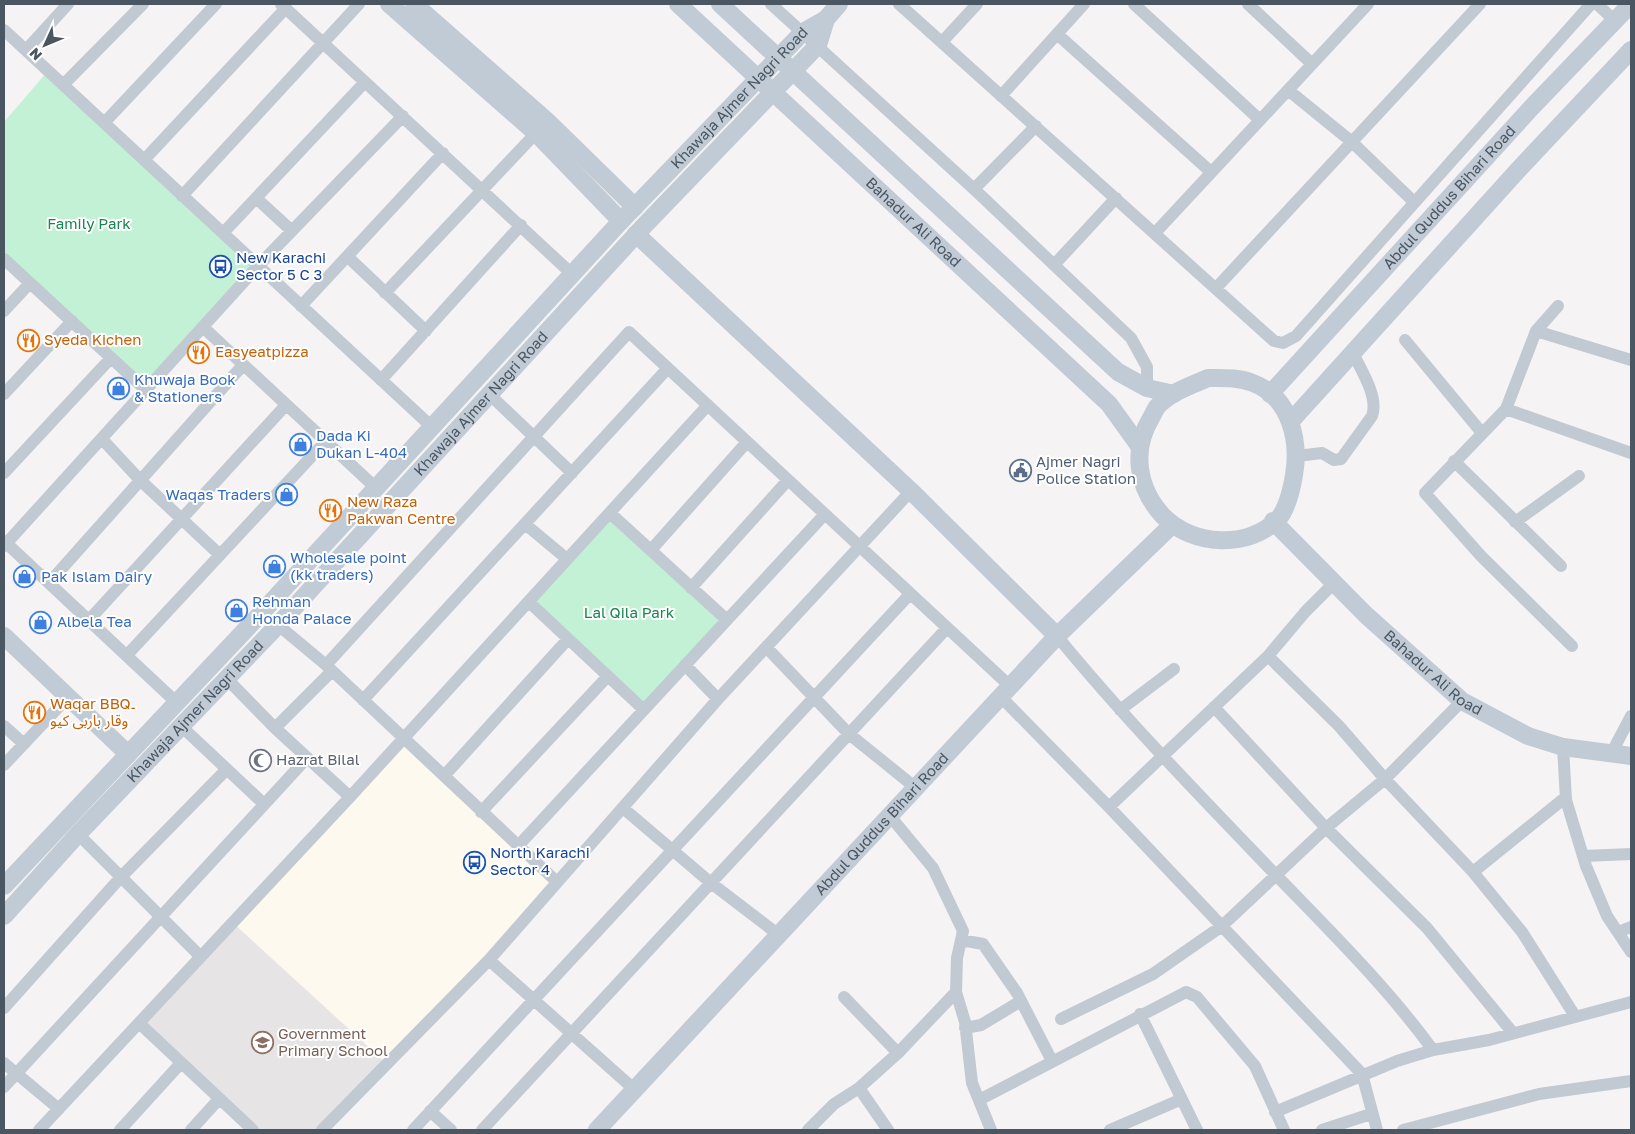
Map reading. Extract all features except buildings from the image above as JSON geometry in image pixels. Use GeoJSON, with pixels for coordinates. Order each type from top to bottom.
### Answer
{"type":"FeatureCollection","features":[{"type":"Feature","properties":{"kind":"street"},"geometry":{"type":"LineString","coordinates":[[26,50],[68,4]]}},
{"type":"Feature","properties":{"kind":"street"},"geometry":{"type":"LineString","coordinates":[[63,85],[143,4]]}},
{"type":"Feature","properties":{"kind":"street"},"geometry":{"type":"LineString","coordinates":[[104,123],[216,4]]}},
{"type":"Feature","properties":{"kind":"street"},"geometry":{"type":"LineString","coordinates":[[182,196],[358,4]]}},
{"type":"Feature","properties":{"kind":"street"},"geometry":{"type":"LineString","coordinates":[[388,4],[536,134],[621,221]]}},
{"type":"Feature","properties":{"kind":"street"},"geometry":{"type":"LineString","coordinates":[[414,4],[547,120],[635,207]]}},
{"type":"Feature","properties":{"kind":"street","name":"Bahadur Ali Road"},"geometry":{"type":"LineString","coordinates":[[678,4],[759,76],[1109,404],[1140,447]]}},
{"type":"Feature","properties":{"kind":"street","name":"Bahadur Ali Road"},"geometry":{"type":"LineString","coordinates":[[720,4],[1118,372],[1147,388],[1174,394]]}},
{"type":"Feature","properties":{"kind":"street"},"geometry":{"type":"LineString","coordinates":[[771,4],[974,189],[1131,338],[1147,367],[1147,388]]}},
{"type":"Feature","properties":{"kind":"street","name":"Khawaja Ajmer Nagri Road"},"geometry":{"type":"LineString","coordinates":[[4,886],[376,488],[621,221],[803,32],[826,19],[839,4]]}},
{"type":"Feature","properties":{"kind":"street"},"geometry":{"type":"LineString","coordinates":[[899,4],[1274,340],[1283,343],[1291,340],[1591,4]]}},
{"type":"Feature","properties":{"kind":"street"},"geometry":{"type":"LineString","coordinates":[[942,42],[976,4]]}},
{"type":"Feature","properties":{"kind":"street"},"geometry":{"type":"LineString","coordinates":[[1002,96],[1084,4]]}},
{"type":"Feature","properties":{"kind":"street"},"geometry":{"type":"LineString","coordinates":[[1134,4],[1260,120]]}},
{"type":"Feature","properties":{"kind":"street"},"geometry":{"type":"LineString","coordinates":[[1248,4],[1312,64]]}},
{"type":"Feature","properties":{"kind":"street"},"geometry":{"type":"LineString","coordinates":[[1155,233],[1368,4]]}},
{"type":"Feature","properties":{"kind":"street"},"geometry":{"type":"LineString","coordinates":[[1217,287],[1480,4]]}},
{"type":"Feature","properties":{"kind":"street"},"geometry":{"type":"LineString","coordinates":[[1597,4],[1615,20]]}},
{"type":"Feature","properties":{"kind":"street","name":"Abdul Quddus Bihari Road"},"geometry":{"type":"LineString","coordinates":[[1270,394],[1532,107],[1631,4]]}},
{"type":"Feature","properties":{"kind":"street"},"geometry":{"type":"LineString","coordinates":[[144,160],[283,6],[484,190],[572,274]]}},
{"type":"Feature","properties":{"kind":"street","name":"Khawaja Ajmer Nagri Road"},"geometry":{"type":"LineString","coordinates":[[4,916],[78,834],[278,625],[636,234],[818,45],[826,19]]}},
{"type":"Feature","properties":{"kind":"street"},"geometry":{"type":"LineString","coordinates":[[4,30],[432,427]]}},
{"type":"Feature","properties":{"kind":"street"},"geometry":{"type":"LineString","coordinates":[[1057,34],[1211,172]]}},
{"type":"Feature","properties":{"kind":"street"},"geometry":{"type":"LineString","coordinates":[[1291,421],[1519,169],[1631,50]]}},
{"type":"Feature","properties":{"kind":"street"},"geometry":{"type":"LineString","coordinates":[[223,233],[366,82]]}},
{"type":"Feature","properties":{"kind":"street"},"geometry":{"type":"LineString","coordinates":[[1288,90],[1352,142],[1414,202]]}},
{"type":"Feature","properties":{"kind":"street"},"geometry":{"type":"LineString","coordinates":[[176,702],[5,544],[204,328],[258,266],[403,116]]}},
{"type":"Feature","properties":{"kind":"street"},"geometry":{"type":"LineString","coordinates":[[974,189],[1036,126]]}},
{"type":"Feature","properties":{"kind":"street"},"geometry":{"type":"LineString","coordinates":[[385,293],[536,134]]}},
{"type":"Feature","properties":{"kind":"street"},"geometry":{"type":"LineString","coordinates":[[301,306],[443,153]]}},
{"type":"Feature","properties":{"kind":"street"},"geometry":{"type":"LineString","coordinates":[[256,198],[292,231]]}},
{"type":"Feature","properties":{"kind":"street"},"geometry":{"type":"LineString","coordinates":[[1054,265],[1116,198]]}},
{"type":"Feature","properties":{"kind":"street"},"geometry":{"type":"LineString","coordinates":[[380,380],[521,225]]}},
{"type":"Feature","properties":{"kind":"street"},"geometry":{"type":"LineString","coordinates":[[636,234],[911,491],[1057,636],[1162,756],[1354,954],[1405,1012],[1433,1050]]}},
{"type":"Feature","properties":{"kind":"street"},"geometry":{"type":"LineString","coordinates":[[348,257],[426,331]]}},
{"type":"Feature","properties":{"kind":"street"},"geometry":{"type":"LineString","coordinates":[[4,259],[146,390]]}},
{"type":"Feature","properties":{"kind":"street"},"geometry":{"type":"LineString","coordinates":[[4,311],[30,283]]}},
{"type":"Feature","properties":{"kind":"street"},"geometry":{"type":"LineString","coordinates":[[1558,306],[1536,331],[1506,409],[1426,489],[1426,496],[1481,556],[1572,646]]}},
{"type":"Feature","properties":{"kind":"street"},"geometry":{"type":"LineString","coordinates":[[4,394],[72,321]]}},
{"type":"Feature","properties":{"kind":"street"},"geometry":{"type":"LineString","coordinates":[[204,328],[376,488]]}},
{"type":"Feature","properties":{"kind":"street"},"geometry":{"type":"LineString","coordinates":[[1536,331],[1631,360]]}},
{"type":"Feature","properties":{"kind":"street"},"geometry":{"type":"LineString","coordinates":[[275,728],[629,332],[947,628],[1109,807],[1362,1074],[1378,1130]]}},
{"type":"Feature","properties":{"kind":"street"},"geometry":{"type":"LineString","coordinates":[[1405,340],[1482,433]]}},
{"type":"Feature","properties":{"kind":"street"},"geometry":{"type":"LineString","coordinates":[[1297,456],[1322,452],[1334,460],[1341,459],[1372,416],[1374,410],[1370,391],[1353,353]]}},
{"type":"Feature","properties":{"kind":"street"},"geometry":{"type":"LineString","coordinates":[[4,473],[111,358]]}},
{"type":"Feature","properties":{"kind":"street"},"geometry":{"type":"LineString","coordinates":[[48,583],[243,365]]}},
{"type":"Feature","properties":{"kind":"street"},"geometry":{"type":"LineString","coordinates":[[363,700],[668,368]]}},
{"type":"Feature","properties":{"kind":"street"},"geometry":{"type":"LineString","coordinates":[[1208,378],[1236,378],[1254,383],[1270,394],[1291,421],[1297,456],[1292,487],[1280,517],[1256,534],[1229,541],[1200,539],[1172,525],[1152,504],[1141,478],[1138,459],[1143,431],[1160,404],[1174,394],[1208,378]]}},
{"type":"Feature","properties":{"kind":"street"},"geometry":{"type":"LineString","coordinates":[[489,394],[533,438],[572,473]]}},
{"type":"Feature","properties":{"kind":"street"},"geometry":{"type":"LineString","coordinates":[[89,620],[286,405]]}},
{"type":"Feature","properties":{"kind":"street"},"geometry":{"type":"LineString","coordinates":[[39,1130],[350,796],[708,405]]}},
{"type":"Feature","properties":{"kind":"street"},"geometry":{"type":"LineString","coordinates":[[1506,409],[1631,453]]}},
{"type":"Feature","properties":{"kind":"street"},"geometry":{"type":"LineString","coordinates":[[102,439],[140,480],[220,555]]}},
{"type":"Feature","properties":{"kind":"street"},"geometry":{"type":"LineString","coordinates":[[127,655],[325,442]]}},
{"type":"Feature","properties":{"kind":"street"},"geometry":{"type":"LineString","coordinates":[[651,550],[747,442]]}},
{"type":"Feature","properties":{"kind":"street"},"geometry":{"type":"LineString","coordinates":[[1454,461],[1561,566]]}},
{"type":"Feature","properties":{"kind":"street"},"geometry":{"type":"LineString","coordinates":[[1515,522],[1579,476]]}},
{"type":"Feature","properties":{"kind":"street"},"geometry":{"type":"LineString","coordinates":[[691,588],[788,480]]}},
{"type":"Feature","properties":{"kind":"street"},"geometry":{"type":"LineString","coordinates":[[322,1130],[489,960],[556,881],[718,699],[911,491]]}},
{"type":"Feature","properties":{"kind":"street"},"geometry":{"type":"LineString","coordinates":[[610,513],[727,620]]}},
{"type":"Feature","properties":{"kind":"street"},"geometry":{"type":"LineString","coordinates":[[518,846],[825,514]]}},
{"type":"Feature","properties":{"kind":"street","name":"Bahadur Ali Road"},"geometry":{"type":"LineString","coordinates":[[1273,522],[1334,583],[1462,701],[1528,736],[1563,747],[1631,756]]}},
{"type":"Feature","properties":{"kind":"street"},"geometry":{"type":"LineString","coordinates":[[525,524],[567,560]]}},
{"type":"Feature","properties":{"kind":"street","name":"Abdul Quddus Bihari Road"},"geometry":{"type":"LineString","coordinates":[[597,1130],[1057,636],[1172,525]]}},
{"type":"Feature","properties":{"kind":"street"},"geometry":{"type":"LineString","coordinates":[[1109,807],[1268,656],[1306,611],[1334,583]]}},
{"type":"Feature","properties":{"kind":"street"},"geometry":{"type":"LineString","coordinates":[[412,1130],[910,594]]}},
{"type":"Feature","properties":{"kind":"street"},"geometry":{"type":"LineString","coordinates":[[529,602],[644,710]]}},
{"type":"Feature","properties":{"kind":"street"},"geometry":{"type":"LineString","coordinates":[[278,625],[329,668],[404,737],[556,881]]}},
{"type":"Feature","properties":{"kind":"street"},"geometry":{"type":"LineString","coordinates":[[482,1130],[947,628]]}},
{"type":"Feature","properties":{"kind":"street"},"geometry":{"type":"LineString","coordinates":[[4,636],[128,754]]}},
{"type":"Feature","properties":{"kind":"street"},"geometry":{"type":"LineString","coordinates":[[444,776],[568,639]]}},
{"type":"Feature","properties":{"kind":"street"},"geometry":{"type":"LineString","coordinates":[[766,647],[849,734],[916,788]]}},
{"type":"Feature","properties":{"kind":"street"},"geometry":{"type":"LineString","coordinates":[[1268,656],[1339,726],[1384,779],[1472,872],[1522,932],[1574,1016]]}},
{"type":"Feature","properties":{"kind":"street"},"geometry":{"type":"LineString","coordinates":[[685,665],[718,699]]}},
{"type":"Feature","properties":{"kind":"street"},"geometry":{"type":"LineString","coordinates":[[1120,710],[1174,669]]}},
{"type":"Feature","properties":{"kind":"street"},"geometry":{"type":"LineString","coordinates":[[481,812],[608,676]]}},
{"type":"Feature","properties":{"kind":"street"},"geometry":{"type":"LineString","coordinates":[[226,678],[275,728],[350,796]]}},
{"type":"Feature","properties":{"kind":"street"},"geometry":{"type":"LineString","coordinates":[[197,680],[212,693]]}},
{"type":"Feature","properties":{"kind":"street"},"geometry":{"type":"LineString","coordinates":[[4,765],[69,696]]}},
{"type":"Feature","properties":{"kind":"street"},"geometry":{"type":"LineString","coordinates":[[1061,1020],[1153,974],[1222,926],[1275,874],[1384,779],[1462,701]]}},
{"type":"Feature","properties":{"kind":"street"},"geometry":{"type":"LineString","coordinates":[[1214,707],[1326,828],[1427,928],[1513,1033]]}},
{"type":"Feature","properties":{"kind":"street"},"geometry":{"type":"LineString","coordinates":[[1611,754],[1631,716]]}},
{"type":"Feature","properties":{"kind":"street"},"geometry":{"type":"LineString","coordinates":[[4,726],[24,744]]}},
{"type":"Feature","properties":{"kind":"street"},"geometry":{"type":"LineString","coordinates":[[181,726],[264,804]]}},
{"type":"Feature","properties":{"kind":"street"},"geometry":{"type":"LineString","coordinates":[[1563,747],[1566,797],[1583,856],[1607,916],[1631,952]]}},
{"type":"Feature","properties":{"kind":"street"},"geometry":{"type":"LineString","coordinates":[[4,1088],[307,758]]}},
{"type":"Feature","properties":{"kind":"street"},"geometry":{"type":"LineString","coordinates":[[4,1008],[121,877],[227,769]]}},
{"type":"Feature","properties":{"kind":"street"},"geometry":{"type":"LineString","coordinates":[[92,791],[107,804]]}},
{"type":"Feature","properties":{"kind":"street"},"geometry":{"type":"LineString","coordinates":[[1472,872],[1566,797]]}},
{"type":"Feature","properties":{"kind":"street"},"geometry":{"type":"LineString","coordinates":[[622,808],[711,883],[779,935]]}},
{"type":"Feature","properties":{"kind":"street"},"geometry":{"type":"LineString","coordinates":[[890,816],[932,868],[963,931],[957,958],[956,992],[966,1028],[972,1083],[991,1130]]}},
{"type":"Feature","properties":{"kind":"street"},"geometry":{"type":"LineString","coordinates":[[78,834],[201,957]]}},
{"type":"Feature","properties":{"kind":"street"},"geometry":{"type":"LineString","coordinates":[[1583,856],[1631,854]]}},
{"type":"Feature","properties":{"kind":"street"},"geometry":{"type":"LineString","coordinates":[[1618,932],[1631,927]]}},
{"type":"Feature","properties":{"kind":"street"},"geometry":{"type":"LineString","coordinates":[[961,940],[983,944],[1021,1001],[1052,1061]]}},
{"type":"Feature","properties":{"kind":"street"},"geometry":{"type":"LineString","coordinates":[[489,960],[634,1090]]}},
{"type":"Feature","properties":{"kind":"street"},"geometry":{"type":"LineString","coordinates":[[808,1130],[834,1104],[859,1088],[898,1052],[956,992]]}},
{"type":"Feature","properties":{"kind":"street"},"geometry":{"type":"LineString","coordinates":[[978,1100],[1140,1014],[1186,992],[1197,998],[1256,1066],[1284,1130]]}},
{"type":"Feature","properties":{"kind":"street"},"geometry":{"type":"LineString","coordinates":[[844,997],[898,1052]]}},
{"type":"Feature","properties":{"kind":"street"},"geometry":{"type":"LineString","coordinates":[[966,1028],[981,1025],[1021,1001]]}},
{"type":"Feature","properties":{"kind":"street"},"geometry":{"type":"LineString","coordinates":[[1275,1112],[1362,1074],[1433,1050],[1513,1033],[1631,1002]]}},
{"type":"Feature","properties":{"kind":"street"},"geometry":{"type":"LineString","coordinates":[[1140,1014],[1197,1130]]}},
{"type":"Feature","properties":{"kind":"street"},"geometry":{"type":"LineString","coordinates":[[139,1023],[253,1130]]}},
{"type":"Feature","properties":{"kind":"street"},"geometry":{"type":"LineString","coordinates":[[4,1063],[16,1075],[59,1109]]}},
{"type":"Feature","properties":{"kind":"street"},"geometry":{"type":"LineString","coordinates":[[120,1130],[181,1063]]}},
{"type":"Feature","properties":{"kind":"street"},"geometry":{"type":"LineString","coordinates":[[1403,1130],[1539,1094],[1631,1081]]}},
{"type":"Feature","properties":{"kind":"street"},"geometry":{"type":"LineString","coordinates":[[859,1088],[888,1130]]}},
{"type":"Feature","properties":{"kind":"street"},"geometry":{"type":"LineString","coordinates":[[191,1130],[219,1099]]}},
{"type":"Feature","properties":{"kind":"street"},"geometry":{"type":"LineString","coordinates":[[1110,1130],[1182,1099]]}},
{"type":"Feature","properties":{"kind":"street"},"geometry":{"type":"LineString","coordinates":[[430,1111],[451,1130]]}},
{"type":"Feature","properties":{"kind":"street"},"geometry":{"type":"LineString","coordinates":[[1322,1130],[1372,1114]]}},
{"type":"Feature","properties":{"kind":"shaded area"},"geometry":{"type":"Polygon","coordinates":[[[404,738],[554,880],[385,1062],[233,923],[404,738]]]}},
{"type":"Feature","properties":{"kind":"shaded area","name":"Government Primary School"},"geometry":{"type":"Polygon","coordinates":[[[233,923],[385,1062],[320,1130],[253,1130],[139,1023],[233,923]]]}},
{"type":"Feature","properties":{"kind":"green space","name":"Family Park"},"geometry":{"type":"Polygon","coordinates":[[[48,71],[258,266],[146,390],[4,259],[4,122],[48,71]]]}},
{"type":"Feature","properties":{"kind":"green space","name":"Lal Qila Park"},"geometry":{"type":"Polygon","coordinates":[[[610,513],[727,620],[644,710],[529,602],[610,513]]]}},
{"type":"Feature","properties":{"kind":"place","name":"New Karachi Sector 5 C 3"},"geometry":{"type":"Point","coordinates":[220,267]}},
{"type":"Feature","properties":{"kind":"place","name":"Syeda Kichen"},"geometry":{"type":"Point","coordinates":[28,340]}},
{"type":"Feature","properties":{"kind":"place","name":"Easyeatpizza"},"geometry":{"type":"Point","coordinates":[199,352]}},
{"type":"Feature","properties":{"kind":"place","name":"Khuwaja Book & Stationers"},"geometry":{"type":"Point","coordinates":[118,389]}},
{"type":"Feature","properties":{"kind":"place","name":"Dada Ki Dukan L-404"},"geometry":{"type":"Point","coordinates":[300,445]}},
{"type":"Feature","properties":{"kind":"place","name":"Ajmer Nagri Police Station"},"geometry":{"type":"Point","coordinates":[1020,471]}},
{"type":"Feature","properties":{"kind":"place","name":"Waqas Traders"},"geometry":{"type":"Point","coordinates":[287,495]}},
{"type":"Feature","properties":{"kind":"place","name":"New Raza Pakwan Centre"},"geometry":{"type":"Point","coordinates":[331,511]}},
{"type":"Feature","properties":{"kind":"place","name":"Wholesale point (kk traders)"},"geometry":{"type":"Point","coordinates":[274,567]}},
{"type":"Feature","properties":{"kind":"place","name":"Pak Islam Dairy"},"geometry":{"type":"Point","coordinates":[25,577]}},
{"type":"Feature","properties":{"kind":"place","name":"Rehman Honda Palace"},"geometry":{"type":"Point","coordinates":[236,611]}},
{"type":"Feature","properties":{"kind":"place","name":"Albela Tea"},"geometry":{"type":"Point","coordinates":[41,622]}},
{"type":"Feature","properties":{"kind":"place","name":"Waqar BBQ۔ وقار باربی کیو"},"geometry":{"type":"Point","coordinates":[34,713]}},
{"type":"Feature","properties":{"kind":"place","name":"Hazrat Bilal"},"geometry":{"type":"Point","coordinates":[260,760]}},
{"type":"Feature","properties":{"kind":"place","name":"North Karachi Sector 4"},"geometry":{"type":"Point","coordinates":[474,862]}},
{"type":"Feature","properties":{"kind":"place","name":"Government Primary School"},"geometry":{"type":"Point","coordinates":[262,1043]}}]}
